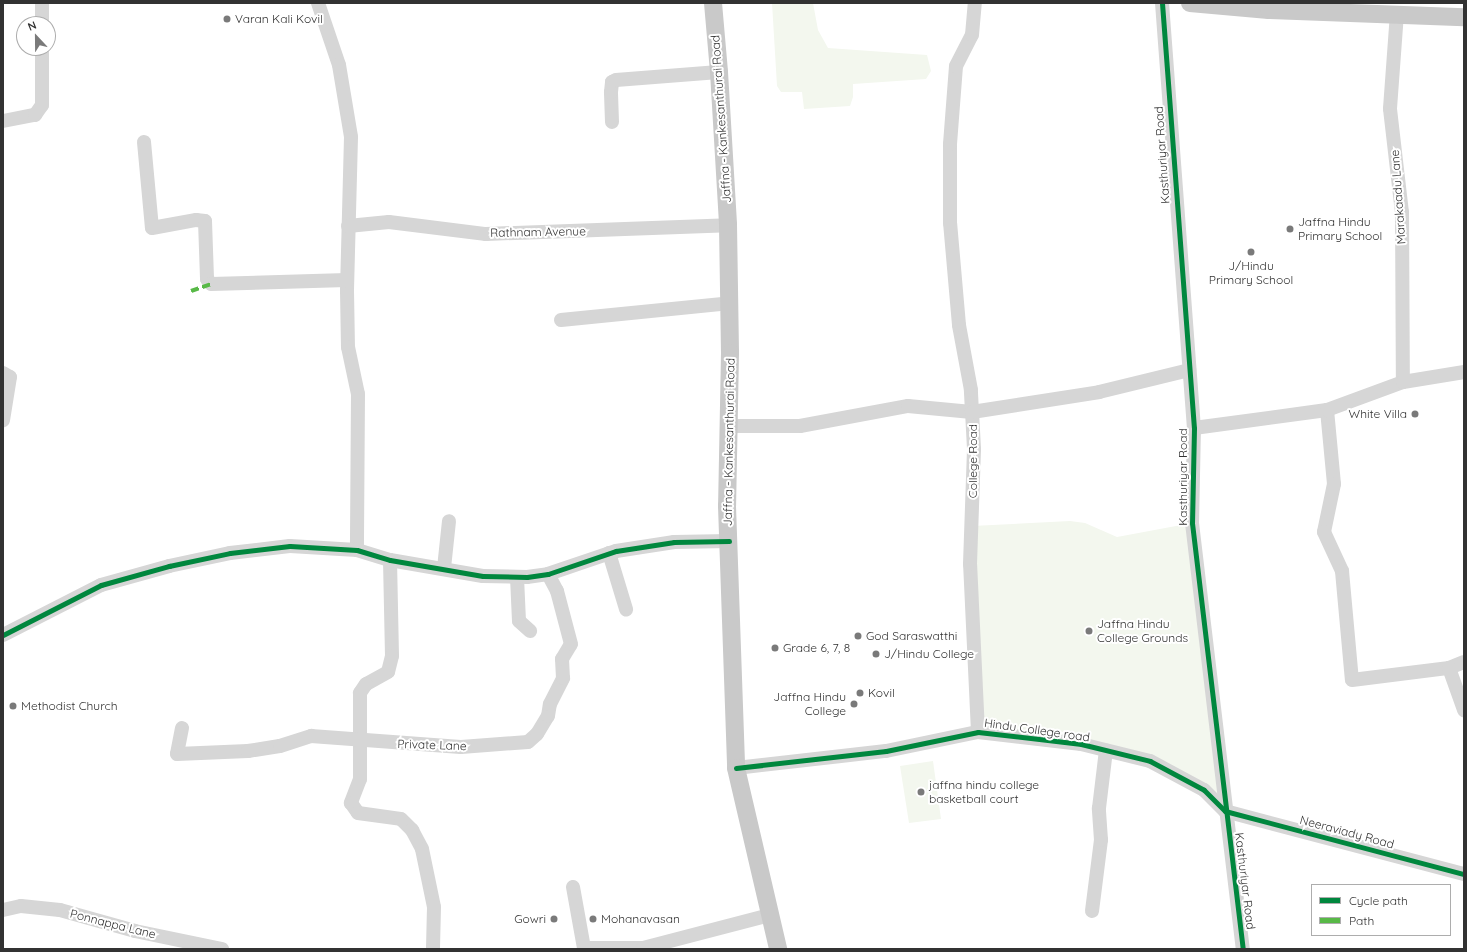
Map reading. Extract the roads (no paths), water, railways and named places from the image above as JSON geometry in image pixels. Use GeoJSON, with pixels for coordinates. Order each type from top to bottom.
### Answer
{"type":"FeatureCollection","features":[{"type":"Feature","properties":{"kind":"main road","name":"Jaffna - Kankesanthurai Road"},"geometry":{"type":"LineString","coordinates":[[713,3],[719,72],[728,225],[730,304],[730,426],[727,506],[736,768],[778,949]]}},
{"type":"Feature","properties":{"kind":"main road"},"geometry":{"type":"LineString","coordinates":[[1190,3],[1397,14],[1432,10],[1464,17]]}},
{"type":"Feature","properties":{"kind":"street"},"geometry":{"type":"LineString","coordinates":[[42,3],[42,16]]}},
{"type":"Feature","properties":{"kind":"street"},"geometry":{"type":"LineString","coordinates":[[318,3],[339,65],[347,99],[350,137],[348,348],[358,394],[358,550]]}},
{"type":"Feature","properties":{"kind":"street"},"geometry":{"type":"LineString","coordinates":[[730,426],[800,426],[908,406],[972,412],[971,390],[959,325],[950,223],[950,144],[956,66],[972,35],[975,3]]}},
{"type":"Feature","properties":{"kind":"street","name":"Kasthuriyar Road"},"geometry":{"type":"LineString","coordinates":[[1162,3],[1194,428],[1192,523],[1225,811],[1243,949]]}},
{"type":"Feature","properties":{"kind":"street","name":"Marakaadu Lane"},"geometry":{"type":"LineString","coordinates":[[1397,14],[1390,109],[1402,212],[1403,382]]}},
{"type":"Feature","properties":{"kind":"street"},"geometry":{"type":"LineString","coordinates":[[3,121],[35,115],[42,105],[42,56]]}},
{"type":"Feature","properties":{"kind":"street"},"geometry":{"type":"LineString","coordinates":[[612,122],[611,92],[612,82],[616,80],[719,72]]}},
{"type":"Feature","properties":{"kind":"street"},"geometry":{"type":"LineString","coordinates":[[144,142],[152,228],[196,220],[205,221],[207,279],[211,284],[348,280]]}},
{"type":"Feature","properties":{"kind":"street","name":"Rathnam Avenue"},"geometry":{"type":"LineString","coordinates":[[348,226],[389,222],[486,234],[728,225]]}},
{"type":"Feature","properties":{"kind":"street"},"geometry":{"type":"LineString","coordinates":[[561,320],[730,304]]}},
{"type":"Feature","properties":{"kind":"street","name":"College Road"},"geometry":{"type":"LineString","coordinates":[[978,732],[970,564],[974,450],[972,412],[1099,392],[1189,370]]}},
{"type":"Feature","properties":{"kind":"street"},"geometry":{"type":"LineString","coordinates":[[1194,428],[1328,410],[1403,382],[1464,372]]}},
{"type":"Feature","properties":{"kind":"street"},"geometry":{"type":"LineString","coordinates":[[3,373],[10,377],[3,420]]}},
{"type":"Feature","properties":{"kind":"street"},"geometry":{"type":"LineString","coordinates":[[1328,410],[1334,484],[1324,532],[1342,571],[1352,680],[1449,668],[1464,662]]}},
{"type":"Feature","properties":{"kind":"street"},"geometry":{"type":"LineString","coordinates":[[444,568],[449,521]]}},
{"type":"Feature","properties":{"kind":"street"},"geometry":{"type":"LineString","coordinates":[[3,635],[101,585],[169,566],[230,553],[290,546],[358,550],[390,560],[444,568],[483,576],[517,577],[548,574],[609,553],[674,542],[729,541]]}},
{"type":"Feature","properties":{"kind":"street"},"geometry":{"type":"LineString","coordinates":[[609,553],[626,609]]}},
{"type":"Feature","properties":{"kind":"street"},"geometry":{"type":"LineString","coordinates":[[390,560],[392,656],[385,675],[362,688],[360,701],[360,779],[351,803],[358,813],[401,819],[412,830],[422,849],[434,906],[433,949]]}},
{"type":"Feature","properties":{"kind":"street","name":"Private Lane"},"geometry":{"type":"LineString","coordinates":[[182,728],[177,754],[248,751],[280,746],[311,736],[360,741],[461,747],[528,742],[537,734],[548,716],[550,704],[563,678],[562,659],[571,644],[557,591],[548,574]]}},
{"type":"Feature","properties":{"kind":"street"},"geometry":{"type":"LineString","coordinates":[[517,577],[519,621],[530,631]]}},
{"type":"Feature","properties":{"kind":"street"},"geometry":{"type":"LineString","coordinates":[[1449,668],[1464,710]]}},
{"type":"Feature","properties":{"kind":"street","name":"Hindu College road"},"geometry":{"type":"LineString","coordinates":[[736,768],[886,751],[978,732],[1081,744],[1150,761],[1204,790],[1225,811]]}},
{"type":"Feature","properties":{"kind":"street"},"geometry":{"type":"LineString","coordinates":[[1092,911],[1101,840],[1099,808],[1106,750]]}},
{"type":"Feature","properties":{"kind":"street","name":"Neeraviady Road"},"geometry":{"type":"LineString","coordinates":[[1225,811],[1464,874]]}},
{"type":"Feature","properties":{"kind":"street"},"geometry":{"type":"LineString","coordinates":[[573,886],[584,948],[643,948],[770,915]]}},
{"type":"Feature","properties":{"kind":"street","name":"Ponnappa Lane"},"geometry":{"type":"LineString","coordinates":[[3,910],[21,906],[60,910],[135,931],[222,949]]}},
{"type":"Feature","properties":{"kind":"place","name":"Varan Kali Kovil"},"geometry":{"type":"Point","coordinates":[227,19]}},
{"type":"Feature","properties":{"kind":"place","name":"Jaffna Hindu Primary School"},"geometry":{"type":"Point","coordinates":[1290,229]}},
{"type":"Feature","properties":{"kind":"place","name":"J/Hindu Primary School"},"geometry":{"type":"Point","coordinates":[1251,252]}},
{"type":"Feature","properties":{"kind":"place","name":"White Villa"},"geometry":{"type":"Point","coordinates":[1415,414]}},
{"type":"Feature","properties":{"kind":"place","name":"Jaffna Hindu College Grounds"},"geometry":{"type":"Point","coordinates":[1089,631]}},
{"type":"Feature","properties":{"kind":"place","name":"God Saraswatthi"},"geometry":{"type":"Point","coordinates":[858,636]}},
{"type":"Feature","properties":{"kind":"place","name":"Grade 6, 7, 8"},"geometry":{"type":"Point","coordinates":[775,648]}},
{"type":"Feature","properties":{"kind":"place","name":"J/Hindu College"},"geometry":{"type":"Point","coordinates":[876,654]}},
{"type":"Feature","properties":{"kind":"place","name":"Kovil"},"geometry":{"type":"Point","coordinates":[860,693]}},
{"type":"Feature","properties":{"kind":"place","name":"Jaffna Hindu College"},"geometry":{"type":"Point","coordinates":[854,704]}},
{"type":"Feature","properties":{"kind":"place","name":"Methodist Church"},"geometry":{"type":"Point","coordinates":[13,706]}},
{"type":"Feature","properties":{"kind":"place","name":"jaffna hindu college basketball court"},"geometry":{"type":"Point","coordinates":[921,792]}},
{"type":"Feature","properties":{"kind":"place","name":"Gowri"},"geometry":{"type":"Point","coordinates":[554,919]}},
{"type":"Feature","properties":{"kind":"place","name":"Mohanavasan"},"geometry":{"type":"Point","coordinates":[593,919]}}]}
